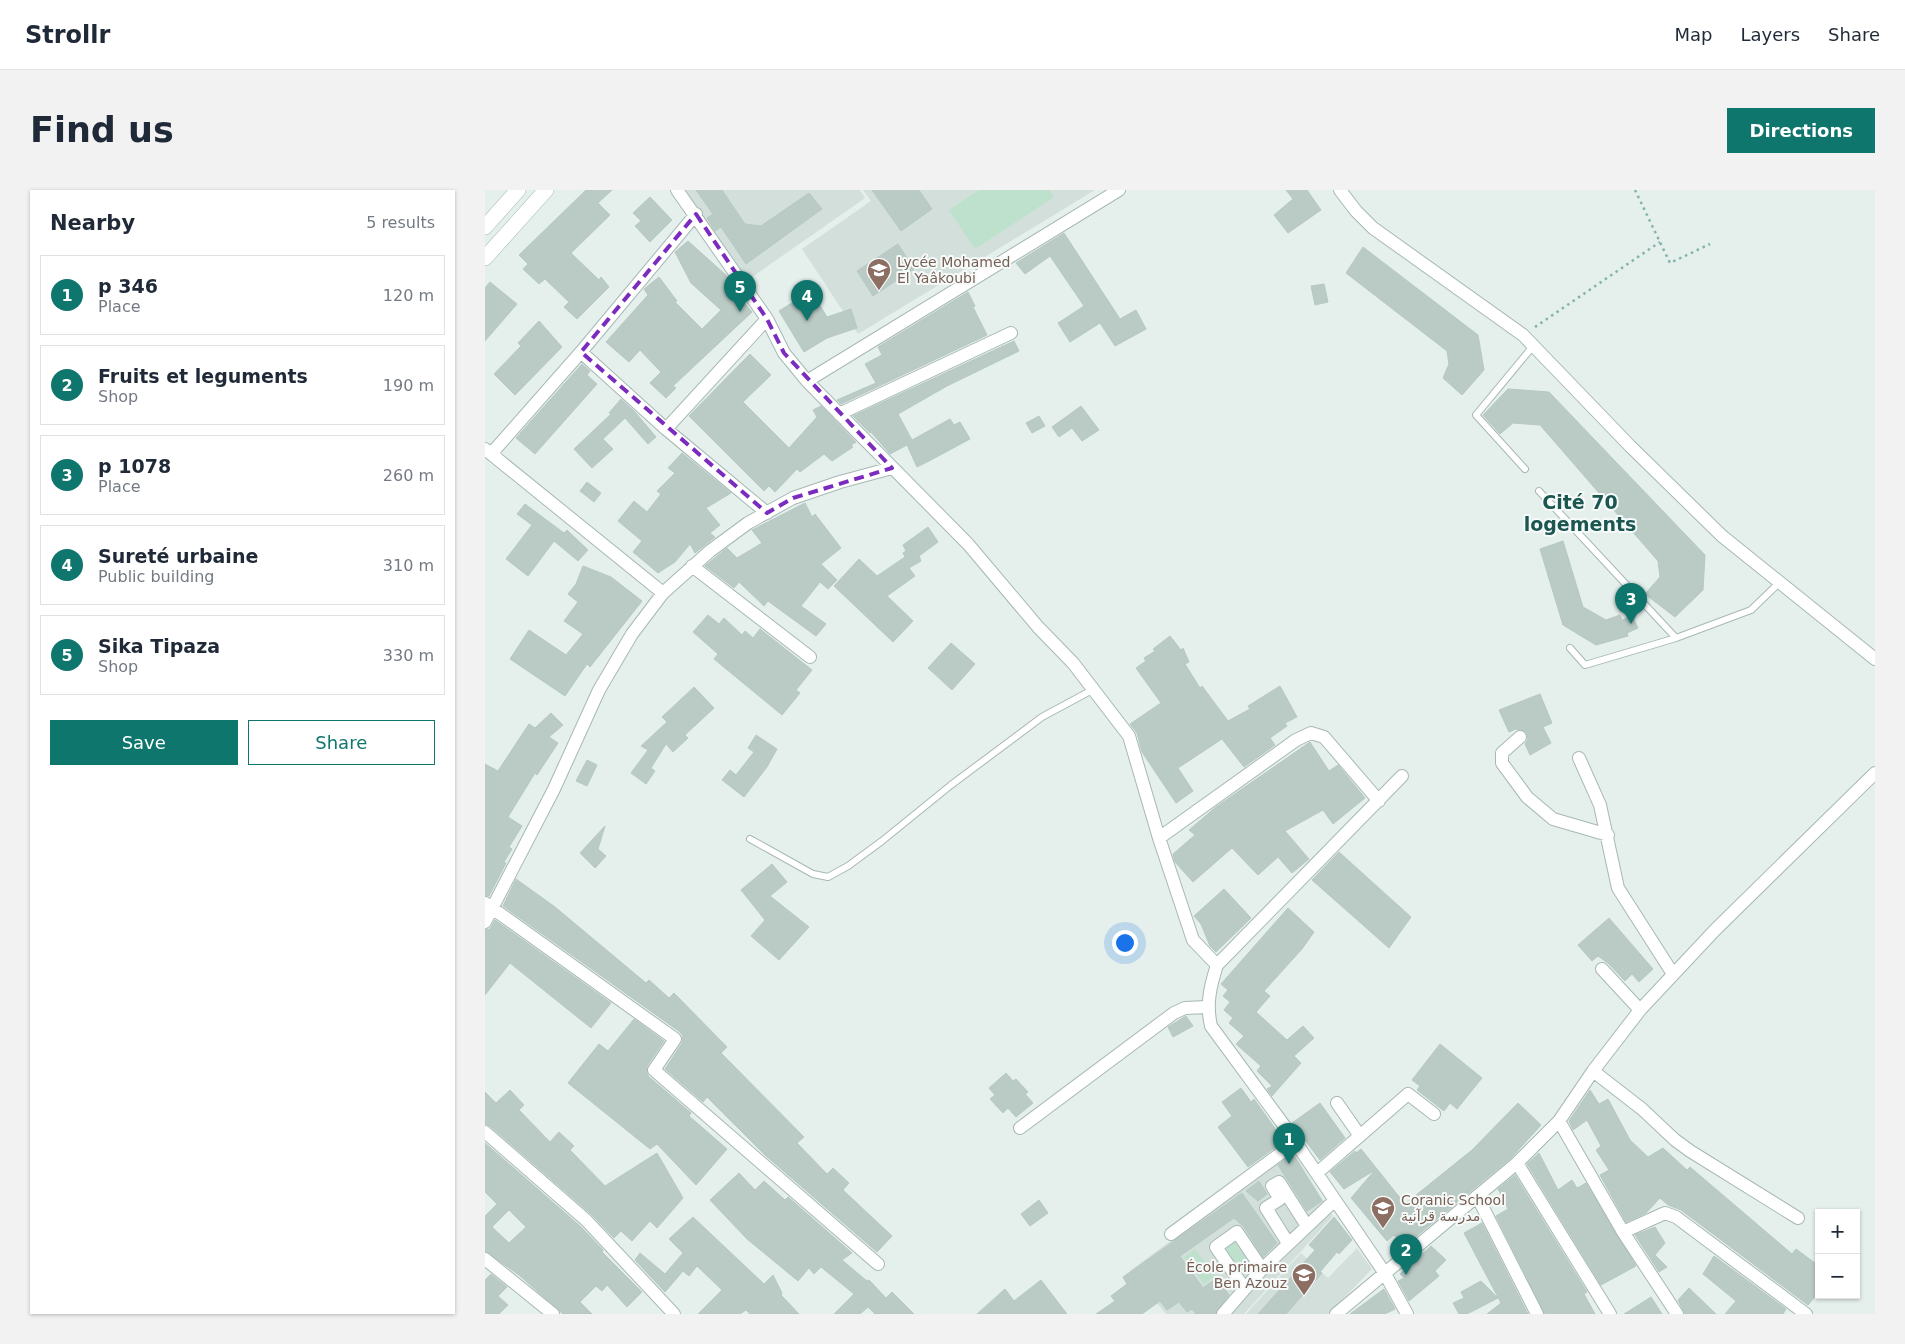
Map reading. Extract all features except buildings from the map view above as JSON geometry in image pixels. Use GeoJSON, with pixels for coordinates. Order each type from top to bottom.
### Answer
{"type":"FeatureCollection","features":[{"type":"Feature","properties":{"kind":"main road"},"geometry":{"type":"LineString","coordinates":[[485,227],[518,190]]}},
{"type":"Feature","properties":{"kind":"main road"},"geometry":{"type":"LineString","coordinates":[[485,258],[546,190]]}},
{"type":"Feature","properties":{"kind":"street"},"geometry":{"type":"LineString","coordinates":[[677,190],[696,214],[767,319],[784,354],[807,381],[968,544],[1095,689],[1129,736],[1159,838],[1193,940],[1217,966]]}},
{"type":"Feature","properties":{"kind":"street"},"geometry":{"type":"LineString","coordinates":[[807,381],[1119,190]]}},
{"type":"Feature","properties":{"kind":"street"},"geometry":{"type":"LineString","coordinates":[[1340,190],[1356,211],[1373,228],[1523,335],[1630,446],[1722,536],[1875,659]]}},
{"type":"Feature","properties":{"kind":"street"},"geometry":{"type":"LineString","coordinates":[[663,593],[488,452],[581,352],[696,214]]}},
{"type":"Feature","properties":{"kind":"street"},"geometry":{"type":"LineString","coordinates":[[666,429],[767,319]]}},
{"type":"Feature","properties":{"kind":"street"},"geometry":{"type":"LineString","coordinates":[[839,414],[1011,333]]}},
{"type":"Feature","properties":{"kind":"street"},"geometry":{"type":"LineString","coordinates":[[581,352],[666,429],[767,513]]}},
{"type":"Feature","properties":{"kind":"street"},"geometry":{"type":"LineString","coordinates":[[485,922],[489,905],[554,789],[599,690],[632,634],[663,593],[692,566],[748,523],[793,498],[840,482],[892,468]]}},
{"type":"Feature","properties":{"kind":"street"},"geometry":{"type":"LineString","coordinates":[[692,566],[810,657]]}},
{"type":"Feature","properties":{"kind":"street"},"geometry":{"type":"LineString","coordinates":[[1159,838],[1303,735],[1311,733],[1325,736],[1379,801]]}},
{"type":"Feature","properties":{"kind":"street"},"geometry":{"type":"LineString","coordinates":[[1520,737],[1502,752],[1502,764],[1527,797],[1553,819],[1608,835]]}},
{"type":"Feature","properties":{"kind":"street"},"geometry":{"type":"LineString","coordinates":[[1579,758],[1600,805],[1618,888],[1673,974]]}},
{"type":"Feature","properties":{"kind":"street"},"geometry":{"type":"LineString","coordinates":[[1336,1314],[1517,1163],[1559,1121],[1593,1071],[1640,1010],[1715,930],[1875,773]]}},
{"type":"Feature","properties":{"kind":"street"},"geometry":{"type":"LineString","coordinates":[[1402,776],[1217,966],[1209,990],[1208,1007],[1211,1026],[1296,1142],[1385,1272],[1407,1314]]}},
{"type":"Feature","properties":{"kind":"street"},"geometry":{"type":"LineString","coordinates":[[489,905],[675,1040],[654,1070],[878,1264]]}},
{"type":"Feature","properties":{"kind":"street"},"geometry":{"type":"LineString","coordinates":[[1602,969],[1640,1010]]}},
{"type":"Feature","properties":{"kind":"street"},"geometry":{"type":"LineString","coordinates":[[1020,1128],[1174,1013],[1185,1008],[1208,1007]]}},
{"type":"Feature","properties":{"kind":"street"},"geometry":{"type":"LineString","coordinates":[[1593,1071],[1643,1109],[1670,1136],[1689,1151],[1798,1218]]}},
{"type":"Feature","properties":{"kind":"street"},"geometry":{"type":"LineString","coordinates":[[1317,1173],[1408,1094],[1434,1114]]}},
{"type":"Feature","properties":{"kind":"street"},"geometry":{"type":"LineString","coordinates":[[1337,1103],[1360,1136]]}},
{"type":"Feature","properties":{"kind":"street"},"geometry":{"type":"LineString","coordinates":[[1559,1121],[1623,1232],[1677,1314]]}},
{"type":"Feature","properties":{"kind":"street"},"geometry":{"type":"LineString","coordinates":[[485,1132],[586,1220],[674,1314]]}},
{"type":"Feature","properties":{"kind":"street"},"geometry":{"type":"LineString","coordinates":[[1171,1234],[1296,1142]]}},
{"type":"Feature","properties":{"kind":"street"},"geometry":{"type":"LineString","coordinates":[[1517,1163],[1610,1314]]}},
{"type":"Feature","properties":{"kind":"street"},"geometry":{"type":"LineString","coordinates":[[1288,1242],[1266,1208],[1280,1199],[1272,1186],[1279,1182],[1307,1226]]}},
{"type":"Feature","properties":{"kind":"street"},"geometry":{"type":"LineString","coordinates":[[1477,1196],[1537,1314]]}},
{"type":"Feature","properties":{"kind":"street"},"geometry":{"type":"LineString","coordinates":[[1223,1314],[1244,1288],[1288,1242],[1335,1200]]}},
{"type":"Feature","properties":{"kind":"street"},"geometry":{"type":"LineString","coordinates":[[1623,1232],[1665,1213],[1676,1216],[1806,1314]]}},
{"type":"Feature","properties":{"kind":"street"},"geometry":{"type":"LineString","coordinates":[[1244,1288],[1216,1247],[1237,1232],[1262,1269]]}},
{"type":"Feature","properties":{"kind":"street"},"geometry":{"type":"LineString","coordinates":[[485,1259],[553,1314]]}},
{"type":"Feature","properties":{"kind":"lane"},"geometry":{"type":"LineString","coordinates":[[1525,469],[1477,415],[1534,345]]}},
{"type":"Feature","properties":{"kind":"lane"},"geometry":{"type":"LineString","coordinates":[[1539,491],[1677,638]]}},
{"type":"Feature","properties":{"kind":"lane"},"geometry":{"type":"LineString","coordinates":[[1570,648],[1585,665],[1677,638],[1751,610],[1780,582]]}},
{"type":"Feature","properties":{"kind":"lane"},"geometry":{"type":"LineString","coordinates":[[750,839],[813,874],[828,877],[848,866],[882,842],[951,785],[1042,717],[1095,689]]}},
{"type":"Feature","properties":{"kind":"path"},"geometry":{"type":"LineString","coordinates":[[1635,190],[1670,264],[1710,244]]}},
{"type":"Feature","properties":{"kind":"path"},"geometry":{"type":"LineString","coordinates":[[1523,335],[1660,242]]}},
{"type":"Feature","properties":{"kind":"highlighted area"},"geometry":{"type":"Polygon","coordinates":[[[696,214],[767,319],[784,353],[892,468],[793,498],[767,513],[581,352],[696,214]]]}},
{"type":"Feature","properties":{"kind":"shaded area"},"geometry":{"type":"Polygon","coordinates":[[[678,190],[860,190],[865,198],[745,282],[678,190]]]}},
{"type":"Feature","properties":{"kind":"shaded area","name":"Lycée Mohamed El Yaâkoubi"},"geometry":{"type":"Polygon","coordinates":[[[863,190],[1095,190],[858,334],[802,249],[871,201],[863,190]]]}},
{"type":"Feature","properties":{"kind":"shaded area"},"geometry":{"type":"Polygon","coordinates":[[[1292,1150],[1333,1216],[1244,1314],[1166,1314],[1130,1271],[1292,1150]]]}},
{"type":"Feature","properties":{"kind":"shaded area","name":"École primaire Ben Azouz"},"geometry":{"type":"Polygon","coordinates":[[[1357,1248],[1372,1269],[1328,1314],[1246,1314],[1301,1253],[1328,1278],[1357,1248]]]}},
{"type":"Feature","properties":{"kind":"green space"},"geometry":{"type":"Polygon","coordinates":[[[979,190],[1049,190],[1054,197],[975,249],[949,210],[979,190]]]}},
{"type":"Feature","properties":{"kind":"green space"},"geometry":{"type":"Polygon","coordinates":[[[1234,1241],[1251,1266],[1242,1272],[1230,1259],[1225,1247],[1234,1241]]]}},
{"type":"Feature","properties":{"kind":"green space"},"geometry":{"type":"Polygon","coordinates":[[[1195,1249],[1215,1276],[1204,1284],[1184,1257],[1195,1249]]]}},
{"type":"Feature","properties":{"kind":"place","name":"Lycée Mohamed El Yaâkoubi"},"geometry":{"type":"Point","coordinates":[879,291]}},
{"type":"Feature","properties":{"kind":"place","name":"Sika Tipaza"},"geometry":{"type":"Point","coordinates":[740,312]}},
{"type":"Feature","properties":{"kind":"place","name":"Sureté urbaine"},"geometry":{"type":"Point","coordinates":[807,321]}},
{"type":"Feature","properties":{"kind":"place","name":"p 1078"},"geometry":{"type":"Point","coordinates":[1631,624]}},
{"type":"Feature","properties":{"kind":"place","name":"p 346"},"geometry":{"type":"Point","coordinates":[1289,1164]}},
{"type":"Feature","properties":{"kind":"place","name":"Coranic School مدرسة قرآنية"},"geometry":{"type":"Point","coordinates":[1383,1229]}},
{"type":"Feature","properties":{"kind":"place","name":"Fruits et leguments"},"geometry":{"type":"Point","coordinates":[1406,1275]}},
{"type":"Feature","properties":{"kind":"place","name":"École primaire Ben Azouz"},"geometry":{"type":"Point","coordinates":[1304,1296]}},
{"type":"Feature","properties":{"kind":"district","name":"Cité 70 logements"},"geometry":{"type":"Point","coordinates":[1580,513]}}]}
